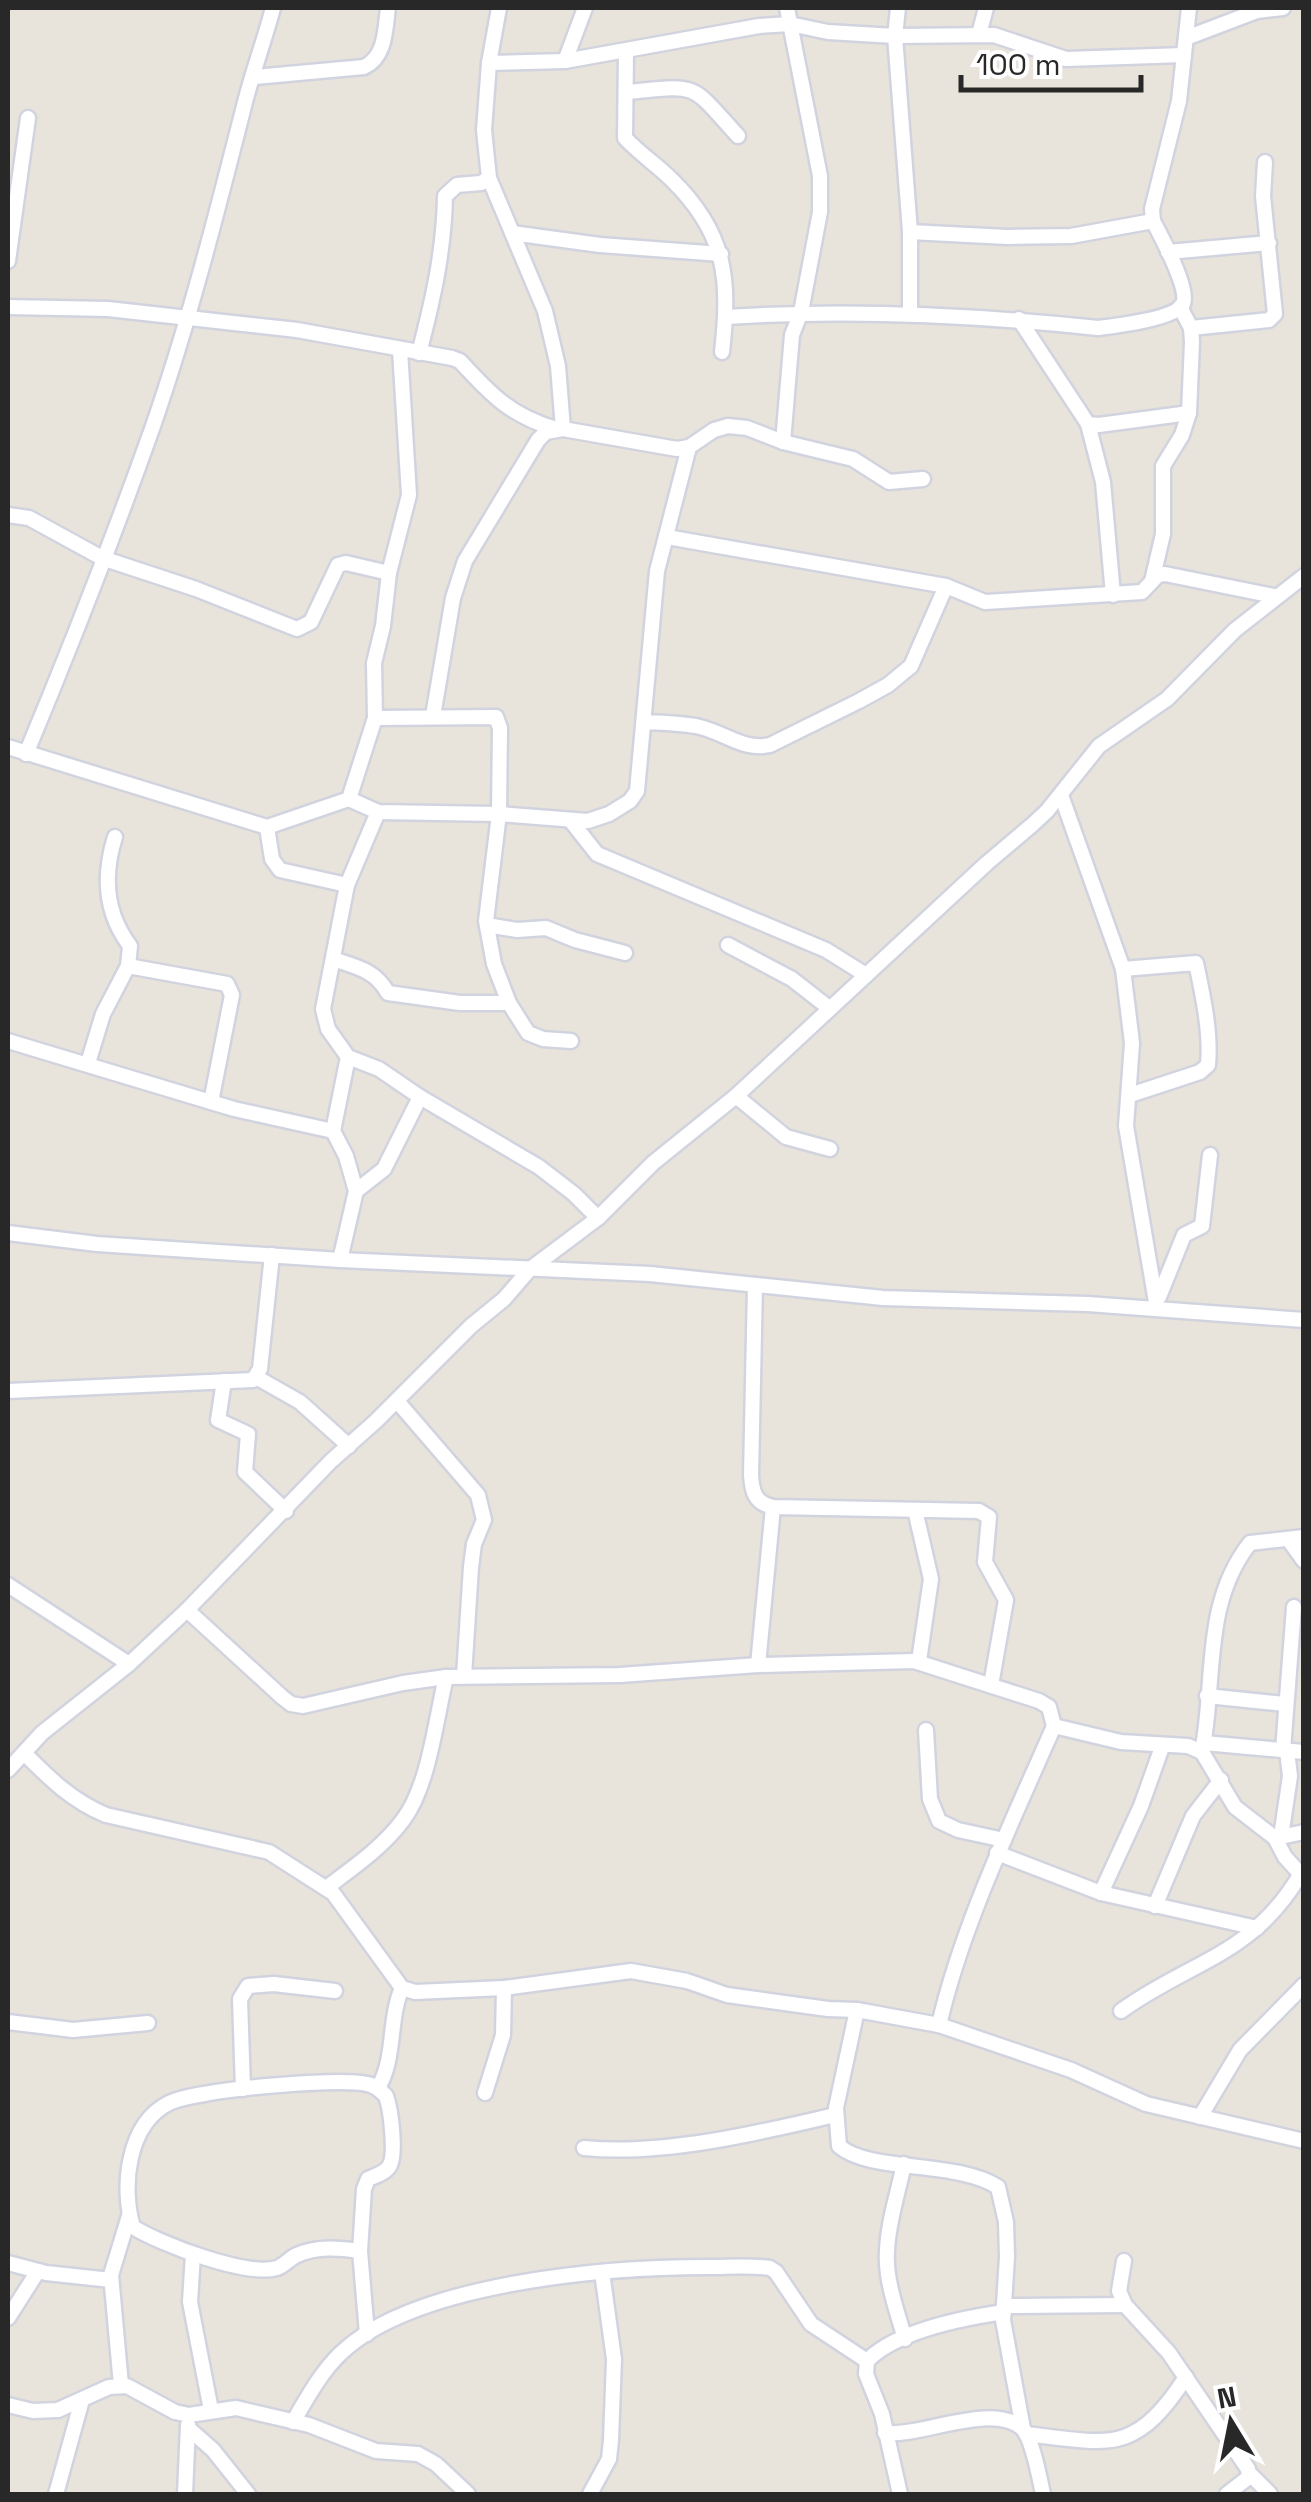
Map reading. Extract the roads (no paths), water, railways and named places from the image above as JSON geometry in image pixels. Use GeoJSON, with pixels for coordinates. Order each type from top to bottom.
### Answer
{"type":"FeatureCollection","features":[{"type":"Feature","properties":{"kind":"street"},"geometry":{"type":"LineString","coordinates":[[26,754],[153,426],[222,200],[244,105],[273,8]]}},
{"type":"Feature","properties":{"kind":"street"},"geometry":{"type":"LineString","coordinates":[[255,78],[372,64],[382,44],[388,8]]}},
{"type":"Feature","properties":{"kind":"street"},"geometry":{"type":"LineString","coordinates":[[498,8],[484,130],[489,178],[545,311],[558,366],[560,429]]}},
{"type":"Feature","properties":{"kind":"street"},"geometry":{"type":"LineString","coordinates":[[565,62],[585,8]]}},
{"type":"Feature","properties":{"kind":"street"},"geometry":{"type":"LineString","coordinates":[[784,442],[792,336],[801,312],[820,212],[820,176],[787,8]]}},
{"type":"Feature","properties":{"kind":"street"},"geometry":{"type":"LineString","coordinates":[[898,8],[895,36],[910,232],[910,312]]}},
{"type":"Feature","properties":{"kind":"street"},"geometry":{"type":"LineString","coordinates":[[978,34],[986,8]]}},
{"type":"Feature","properties":{"kind":"street"},"geometry":{"type":"LineString","coordinates":[[726,317],[910,312],[1098,328],[1121,326],[1180,308],[1184,302],[1183,288],[1152,209],[1179,101],[1189,8]]}},
{"type":"Feature","properties":{"kind":"street"},"geometry":{"type":"LineString","coordinates":[[1186,38],[1258,9],[1283,8]]}},
{"type":"Feature","properties":{"kind":"street"},"geometry":{"type":"LineString","coordinates":[[489,63],[565,62],[760,26],[790,24],[828,32],[895,36],[994,35],[1066,59],[1184,55]]}},
{"type":"Feature","properties":{"kind":"street"},"geometry":{"type":"LineString","coordinates":[[626,52],[625,138],[672,180],[702,216],[721,254],[726,275],[722,352]]}},
{"type":"Feature","properties":{"kind":"street"},"geometry":{"type":"LineString","coordinates":[[628,92],[686,86],[699,92],[738,136]]}},
{"type":"Feature","properties":{"kind":"street"},"geometry":{"type":"LineString","coordinates":[[8,261],[28,118]]}},
{"type":"Feature","properties":{"kind":"street"},"geometry":{"type":"LineString","coordinates":[[1191,328],[1270,320],[1275,314],[1263,196],[1266,162]]}},
{"type":"Feature","properties":{"kind":"street"},"geometry":{"type":"LineString","coordinates":[[419,353],[439,277],[445,196],[457,185],[481,183],[489,178]]}},
{"type":"Feature","properties":{"kind":"street"},"geometry":{"type":"LineString","coordinates":[[910,232],[1007,238],[1071,236],[1154,221]]}},
{"type":"Feature","properties":{"kind":"street"},"geometry":{"type":"LineString","coordinates":[[512,233],[600,245],[721,254]]}},
{"type":"Feature","properties":{"kind":"street"},"geometry":{"type":"LineString","coordinates":[[1168,252],[1270,242]]}},
{"type":"Feature","properties":{"kind":"street"},"geometry":{"type":"LineString","coordinates":[[8,307],[108,309],[297,330],[460,361],[498,402],[534,422],[560,429],[677,449],[714,430],[728,426],[748,428],[784,442],[853,459],[889,482],[922,479]]}},
{"type":"Feature","properties":{"kind":"street"},"geometry":{"type":"LineString","coordinates":[[1152,582],[1164,534],[1163,466],[1182,435],[1189,413],[1191,328],[1180,308]]}},
{"type":"Feature","properties":{"kind":"street"},"geometry":{"type":"LineString","coordinates":[[1019,320],[1088,424],[1103,482],[1114,595]]}},
{"type":"Feature","properties":{"kind":"street"},"geometry":{"type":"LineString","coordinates":[[349,799],[375,718],[374,663],[389,574],[409,495],[400,350]]}},
{"type":"Feature","properties":{"kind":"street"},"geometry":{"type":"LineString","coordinates":[[1088,424],[1189,413]]}},
{"type":"Feature","properties":{"kind":"street"},"geometry":{"type":"LineString","coordinates":[[432,716],[453,598],[465,562],[538,440],[546,432],[560,429]]}},
{"type":"Feature","properties":{"kind":"street"},"geometry":{"type":"LineString","coordinates":[[8,747],[267,827],[349,799],[378,812],[499,814],[588,822],[610,814],[637,792],[657,571],[689,446]]}},
{"type":"Feature","properties":{"kind":"street"},"geometry":{"type":"LineString","coordinates":[[8,514],[29,518],[102,558],[196,589],[298,630],[311,622],[338,564],[389,574]]}},
{"type":"Feature","properties":{"kind":"street"},"geometry":{"type":"LineString","coordinates":[[667,537],[946,586],[985,602],[1142,592],[1158,575],[1165,574],[1274,596]]}},
{"type":"Feature","properties":{"kind":"street"},"geometry":{"type":"LineString","coordinates":[[8,1770],[42,1734],[129,1664],[187,1610],[530,1269],[598,1218],[653,1163],[736,1096],[987,862],[1040,818],[1092,752],[1167,699],[1274,596],[1304,576]]}},
{"type":"Feature","properties":{"kind":"street"},"geometry":{"type":"LineString","coordinates":[[644,722],[702,727],[742,744],[770,745],[888,686],[911,666],[946,586]]}},
{"type":"Feature","properties":{"kind":"street"},"geometry":{"type":"LineString","coordinates":[[375,718],[496,717],[500,728],[499,814],[487,925],[494,964],[508,1003],[528,1033],[543,1039],[571,1041]]}},
{"type":"Feature","properties":{"kind":"street"},"geometry":{"type":"LineString","coordinates":[[1061,795],[1123,969],[1132,1043],[1126,1126],[1157,1306]]}},
{"type":"Feature","properties":{"kind":"street"},"geometry":{"type":"LineString","coordinates":[[378,812],[347,885],[323,1009],[328,1029],[348,1057],[379,1068],[420,1097],[540,1167],[598,1218]]}},
{"type":"Feature","properties":{"kind":"street"},"geometry":{"type":"LineString","coordinates":[[570,821],[597,854],[826,950],[866,975]]}},
{"type":"Feature","properties":{"kind":"street"},"geometry":{"type":"LineString","coordinates":[[267,827],[272,859],[280,870],[347,885]]}},
{"type":"Feature","properties":{"kind":"street"},"geometry":{"type":"LineString","coordinates":[[88,1064],[104,1014],[128,966],[130,946],[117,928],[106,879],[106,864],[115,836]]}},
{"type":"Feature","properties":{"kind":"street"},"geometry":{"type":"LineString","coordinates":[[487,925],[517,930],[546,928],[624,952]]}},
{"type":"Feature","properties":{"kind":"street"},"geometry":{"type":"LineString","coordinates":[[728,945],[792,978],[829,1008]]}},
{"type":"Feature","properties":{"kind":"street"},"geometry":{"type":"LineString","coordinates":[[333,959],[379,976],[388,993],[460,1003],[508,1003]]}},
{"type":"Feature","properties":{"kind":"street"},"geometry":{"type":"LineString","coordinates":[[1123,969],[1196,963],[1206,1015],[1208,1065],[1200,1072],[1130,1096]]}},
{"type":"Feature","properties":{"kind":"street"},"geometry":{"type":"LineString","coordinates":[[128,966],[227,984],[232,994],[211,1102]]}},
{"type":"Feature","properties":{"kind":"street"},"geometry":{"type":"LineString","coordinates":[[8,1040],[211,1102],[333,1132]]}},
{"type":"Feature","properties":{"kind":"street"},"geometry":{"type":"LineString","coordinates":[[340,1260],[356,1191],[346,1156],[333,1132],[348,1057]]}},
{"type":"Feature","properties":{"kind":"street"},"geometry":{"type":"LineString","coordinates":[[736,1096],[786,1137],[830,1149]]}},
{"type":"Feature","properties":{"kind":"street"},"geometry":{"type":"LineString","coordinates":[[356,1191],[384,1168],[420,1097]]}},
{"type":"Feature","properties":{"kind":"street"},"geometry":{"type":"LineString","coordinates":[[1157,1306],[1184,1235],[1202,1226],[1210,1155]]}},
{"type":"Feature","properties":{"kind":"street"},"geometry":{"type":"LineString","coordinates":[[8,1233],[97,1244],[340,1260],[650,1274],[901,1300],[1157,1306],[1304,1320]]}},
{"type":"Feature","properties":{"kind":"street"},"geometry":{"type":"LineString","coordinates":[[8,1392],[247,1381],[256,1377],[272,1255]]}},
{"type":"Feature","properties":{"kind":"street"},"geometry":{"type":"LineString","coordinates":[[755,1285],[752,1486],[758,1500],[774,1507],[979,1511],[991,1520],[985,1562],[987,1571],[1005,1594],[1006,1608],[991,1685]]}},
{"type":"Feature","properties":{"kind":"street"},"geometry":{"type":"LineString","coordinates":[[256,1377],[300,1402],[349,1446]]}},
{"type":"Feature","properties":{"kind":"street"},"geometry":{"type":"LineString","coordinates":[[224,1382],[218,1420],[248,1434],[245,1472],[286,1511]]}},
{"type":"Feature","properties":{"kind":"street"},"geometry":{"type":"LineString","coordinates":[[397,1401],[478,1495],[483,1506],[484,1520],[474,1544],[471,1567],[464,1676]]}},
{"type":"Feature","properties":{"kind":"street"},"geometry":{"type":"LineString","coordinates":[[758,1665],[774,1507]]}},
{"type":"Feature","properties":{"kind":"street"},"geometry":{"type":"LineString","coordinates":[[916,1510],[931,1580],[919,1662]]}},
{"type":"Feature","properties":{"kind":"street"},"geometry":{"type":"LineString","coordinates":[[1121,2011],[1151,1989],[1225,1953],[1256,1928],[1302,1876],[1278,1838],[1235,1807],[1203,1747],[1217,1612],[1245,1549],[1258,1541],[1296,1538],[1304,1561]]}},
{"type":"Feature","properties":{"kind":"street"},"geometry":{"type":"LineString","coordinates":[[8,1585],[129,1664]]}},
{"type":"Feature","properties":{"kind":"street"},"geometry":{"type":"LineString","coordinates":[[1278,1838],[1290,1776],[1285,1750],[1286,1704],[1294,1606]]}},
{"type":"Feature","properties":{"kind":"street"},"geometry":{"type":"LineString","coordinates":[[187,1610],[291,1704],[314,1706],[403,1682],[446,1676],[620,1676],[758,1665],[919,1662],[1049,1708],[1054,1726],[1000,1846],[947,1989],[939,2025]]}},
{"type":"Feature","properties":{"kind":"street"},"geometry":{"type":"LineString","coordinates":[[326,1888],[377,1850],[405,1818],[416,1795],[446,1676]]}},
{"type":"Feature","properties":{"kind":"street"},"geometry":{"type":"LineString","coordinates":[[1207,1696],[1286,1704]]}},
{"type":"Feature","properties":{"kind":"street"},"geometry":{"type":"LineString","coordinates":[[1054,1726],[1121,1742],[1304,1752]]}},
{"type":"Feature","properties":{"kind":"street"},"geometry":{"type":"LineString","coordinates":[[926,1730],[930,1799],[939,1822],[1101,1893],[1256,1928]]}},
{"type":"Feature","properties":{"kind":"street"},"geometry":{"type":"LineString","coordinates":[[1101,1893],[1141,1806],[1162,1746]]}},
{"type":"Feature","properties":{"kind":"street"},"geometry":{"type":"LineString","coordinates":[[24,1753],[64,1794],[86,1807],[269,1852],[326,1888],[402,1988],[415,1992],[504,1988],[631,1971],[688,1980],[727,1995],[828,2010],[857,2010],[939,2025],[1071,2070],[1146,2104],[1304,2141]]}},
{"type":"Feature","properties":{"kind":"street"},"geometry":{"type":"LineString","coordinates":[[1154,1906],[1193,1816],[1221,1780]]}},
{"type":"Feature","properties":{"kind":"street"},"geometry":{"type":"LineString","coordinates":[[1278,1838],[1304,1832]]}},
{"type":"Feature","properties":{"kind":"street"},"geometry":{"type":"LineString","coordinates":[[243,2089],[240,1999],[248,1986],[274,1984],[335,1990]]}},
{"type":"Feature","properties":{"kind":"street"},"geometry":{"type":"LineString","coordinates":[[1200,2117],[1240,2050],[1304,1985]]}},
{"type":"Feature","properties":{"kind":"street"},"geometry":{"type":"LineString","coordinates":[[378,2088],[388,2063],[402,1988]]}},
{"type":"Feature","properties":{"kind":"street"},"geometry":{"type":"LineString","coordinates":[[485,2093],[503,2034],[504,1988]]}},
{"type":"Feature","properties":{"kind":"street"},"geometry":{"type":"LineString","coordinates":[[857,2010],[835,2116],[839,2146],[846,2152],[974,2176],[998,2187],[1006,2222],[1004,2309],[1010,2367],[1043,2494]]}},
{"type":"Feature","properties":{"kind":"street"},"geometry":{"type":"LineString","coordinates":[[8,2022],[73,2030],[148,2023]]}},
{"type":"Feature","properties":{"kind":"street"},"geometry":{"type":"LineString","coordinates":[[360,2251],[310,2250],[279,2267],[260,2269],[193,2254],[133,2227],[126,2177],[132,2152],[148,2121],[168,2103],[243,2089],[315,2082],[365,2083],[378,2088],[389,2104],[391,2160],[388,2168],[366,2183],[360,2251],[367,2334]]}},
{"type":"Feature","properties":{"kind":"street"},"geometry":{"type":"LineString","coordinates":[[584,2148],[668,2148],[835,2116]]}},
{"type":"Feature","properties":{"kind":"street"},"geometry":{"type":"LineString","coordinates":[[904,2164],[886,2256],[894,2304],[905,2338]]}},
{"type":"Feature","properties":{"kind":"street"},"geometry":{"type":"LineString","coordinates":[[121,2385],[111,2280],[130,2215]]}},
{"type":"Feature","properties":{"kind":"street"},"geometry":{"type":"LineString","coordinates":[[193,2254],[190,2302],[211,2410]]}},
{"type":"Feature","properties":{"kind":"street"},"geometry":{"type":"LineString","coordinates":[[1124,2261],[1119,2291],[1125,2305],[1186,2376],[1249,2473],[1270,2494]]}},
{"type":"Feature","properties":{"kind":"street"},"geometry":{"type":"LineString","coordinates":[[8,2263],[38,2271],[111,2280]]}},
{"type":"Feature","properties":{"kind":"street"},"geometry":{"type":"LineString","coordinates":[[292,2422],[342,2352],[408,2312],[462,2294],[602,2272],[662,2267],[770,2268],[812,2324],[866,2361]]}},
{"type":"Feature","properties":{"kind":"street"},"geometry":{"type":"LineString","coordinates":[[8,2318],[38,2271]]}},
{"type":"Feature","properties":{"kind":"street"},"geometry":{"type":"LineString","coordinates":[[590,2494],[609,2459],[612,2440],[614,2359],[602,2272]]}},
{"type":"Feature","properties":{"kind":"street"},"geometry":{"type":"LineString","coordinates":[[900,2494],[882,2414],[866,2374],[866,2361],[873,2354],[944,2324],[1004,2309],[1125,2305]]}},
{"type":"Feature","properties":{"kind":"street"},"geometry":{"type":"LineString","coordinates":[[885,2433],[900,2434],[969,2420],[997,2420],[1025,2432],[1090,2442],[1122,2438],[1152,2422],[1186,2376]]}},
{"type":"Feature","properties":{"kind":"street"},"geometry":{"type":"LineString","coordinates":[[8,2405],[33,2411],[58,2410],[121,2385],[188,2422],[248,2494]]}},
{"type":"Feature","properties":{"kind":"street"},"geometry":{"type":"LineString","coordinates":[[56,2494],[82,2400]]}},
{"type":"Feature","properties":{"kind":"street"},"geometry":{"type":"LineString","coordinates":[[188,2422],[211,2410],[236,2408],[376,2450],[418,2454],[436,2464],[468,2494]]}},
{"type":"Feature","properties":{"kind":"street"},"geometry":{"type":"LineString","coordinates":[[185,2494],[188,2422]]}},
{"type":"Feature","properties":{"kind":"street"},"geometry":{"type":"LineString","coordinates":[[1227,2494],[1249,2473]]}}]}
